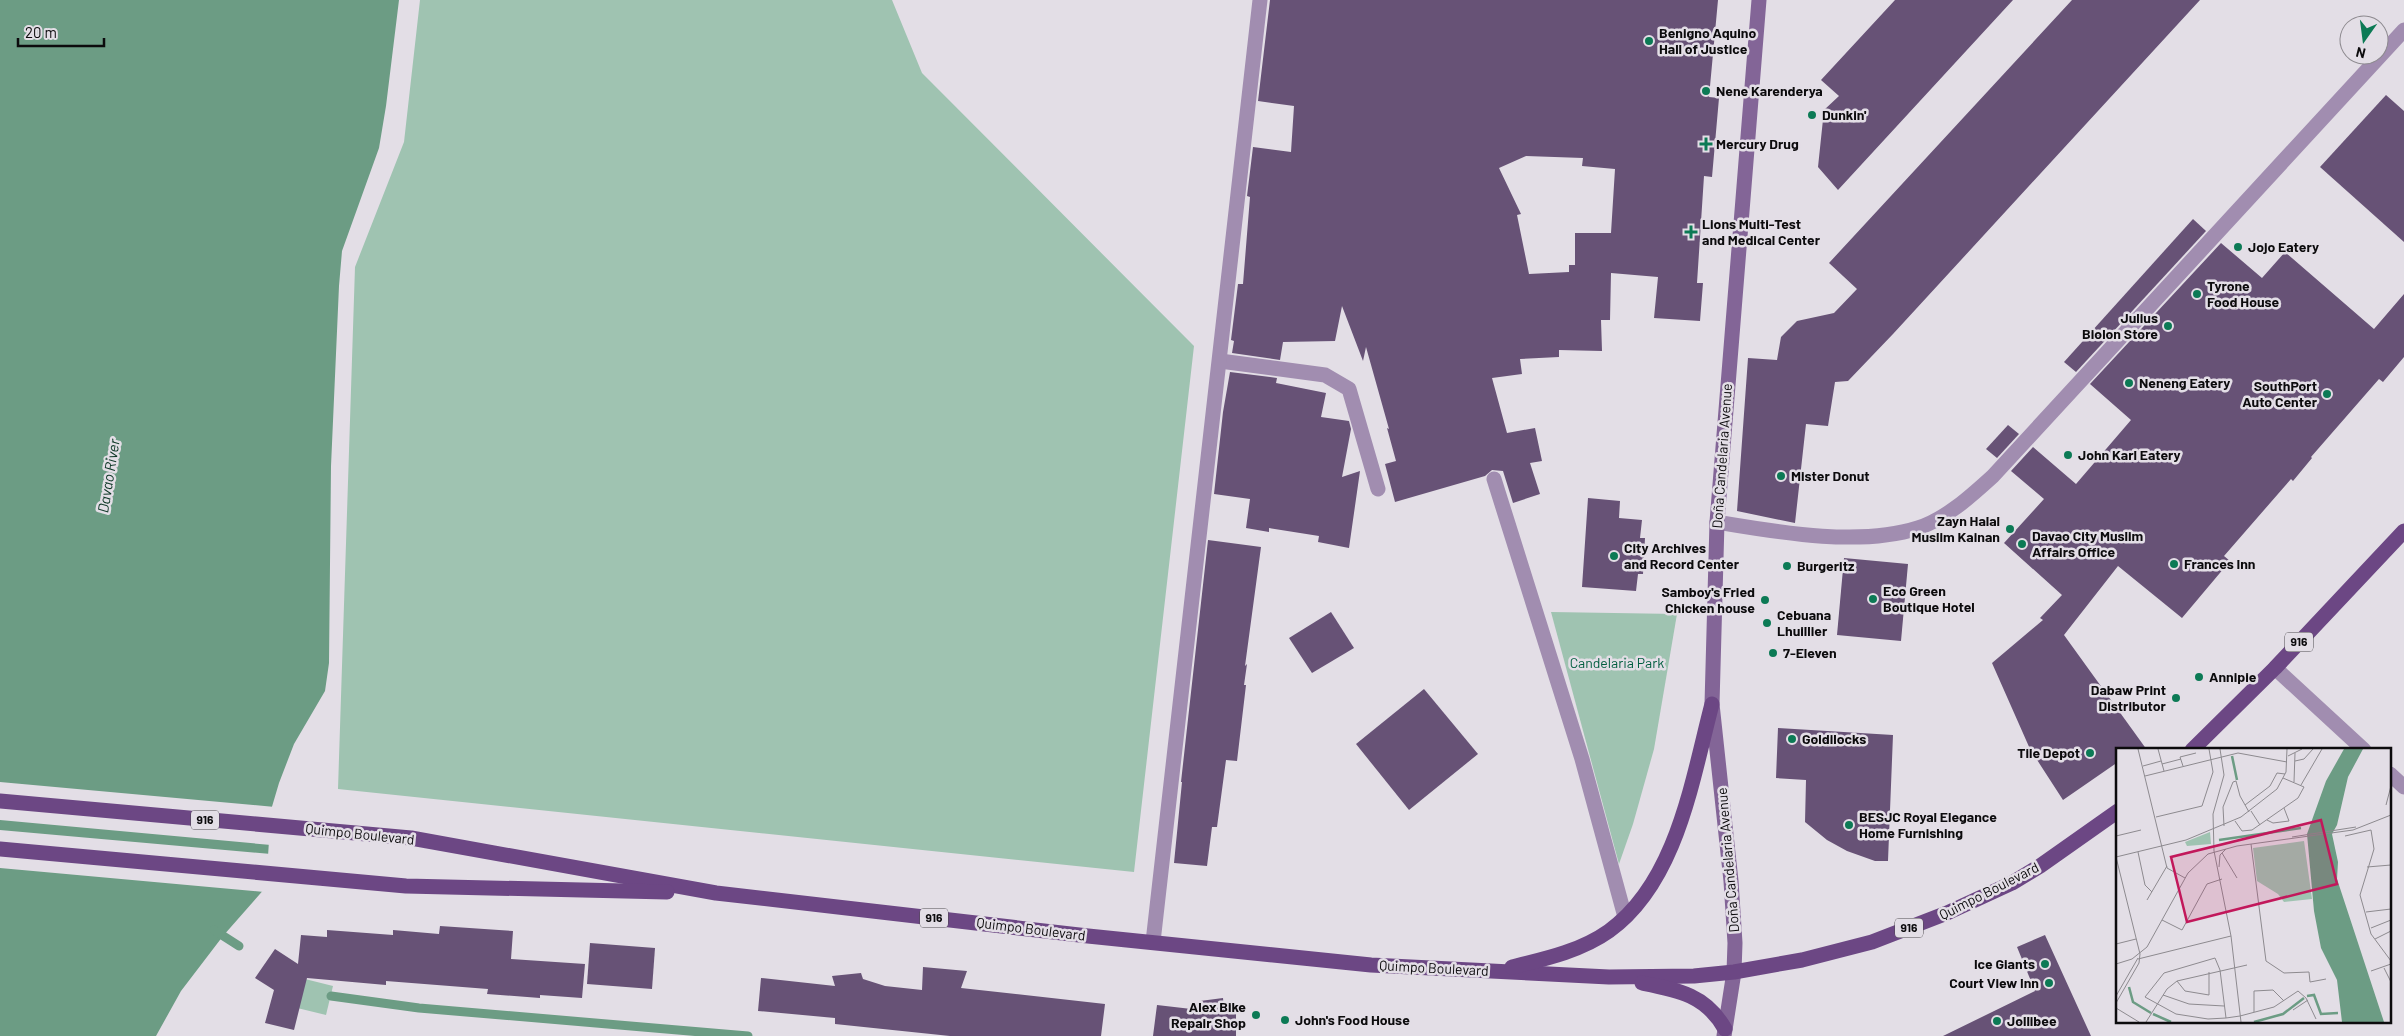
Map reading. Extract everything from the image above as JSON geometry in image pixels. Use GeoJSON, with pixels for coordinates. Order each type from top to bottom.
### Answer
{"type":"FeatureCollection","features":[{"type":"Feature","properties":{"kind":"main road","name":"916"},"geometry":{"type":"LineString","coordinates":[[2194,748],[2275,668],[2404,531]]}},
{"type":"Feature","properties":{"kind":"main road"},"geometry":{"type":"LineString","coordinates":[[1498,971],[1546,958],[1590,942],[1608,932],[1625,917],[1653,883],[1668,853],[1681,819],[1712,704]]}},
{"type":"Feature","properties":{"kind":"main road","name":"Quimpo Boulevard"},"geometry":{"type":"LineString","coordinates":[[0,801],[410,838],[716,893],[1088,936],[1371,965],[1609,977],[1694,976],[1734,972],[1830,954],[1872,942],[1947,913],[1995,891],[2040,866],[2116,812]]}},
{"type":"Feature","properties":{"kind":"main road","name":"Quimpo Boulevard"},"geometry":{"type":"LineString","coordinates":[[0,849],[406,886],[716,893]]}},
{"type":"Feature","properties":{"kind":"main road"},"geometry":{"type":"LineString","coordinates":[[1609,977],[1661,987],[1690,996],[1708,1006],[1724,1033]]}},
{"type":"Feature","properties":{"kind":"street"},"geometry":{"type":"LineString","coordinates":[[1153,942],[1260,0]]}},
{"type":"Feature","properties":{"kind":"street","name":"Doña Candelaria Avenue"},"geometry":{"type":"LineString","coordinates":[[1724,1033],[1734,972],[1734,909],[1712,704],[1717,522],[1759,0]]}},
{"type":"Feature","properties":{"kind":"street"},"geometry":{"type":"LineString","coordinates":[[1717,522],[1795,533],[1859,536],[1891,534],[1919,528],[1970,497],[1993,476],[2404,30]]}},
{"type":"Feature","properties":{"kind":"street"},"geometry":{"type":"LineString","coordinates":[[1220,361],[1325,375],[1349,389],[1378,489]]}},
{"type":"Feature","properties":{"kind":"street"},"geometry":{"type":"LineString","coordinates":[[1494,479],[1582,759],[1625,917]]}},
{"type":"Feature","properties":{"kind":"street"},"geometry":{"type":"LineString","coordinates":[[2275,668],[2362,748]]}},
{"type":"Feature","properties":{"kind":"street"},"geometry":{"type":"LineString","coordinates":[[2392,776],[2404,787]]}},
{"type":"Feature","properties":{"kind":"green space"},"geometry":{"type":"Polygon","coordinates":[[[420,0],[892,0],[922,73],[1194,346],[1134,872],[338,789],[355,267],[404,142],[420,0]]]}},
{"type":"Feature","properties":{"kind":"green space","name":"Candelaria Park"},"geometry":{"type":"Polygon","coordinates":[[[1551,612],[1677,614],[1654,749],[1633,824],[1619,864],[1551,612]]]}},
{"type":"Feature","properties":{"kind":"green space"},"geometry":{"type":"Polygon","coordinates":[[[293,976],[333,986],[326,1015],[285,1005],[293,976]]]}},
{"type":"Feature","properties":{"kind":"water","name":"Davao River"},"geometry":{"type":"Polygon","coordinates":[[[0,0],[399,0],[379,148],[342,251],[331,466],[329,663],[325,691],[294,744],[279,783],[271,810],[266,887],[223,936],[181,991],[156,1036],[0,1036],[0,0]]]}},
{"type":"Feature","properties":{"kind":"pier"},"geometry":{"type":"Polygon","coordinates":[[[0,782],[275,807],[271,845],[0,820],[0,782]]]}},
{"type":"Feature","properties":{"kind":"pier"},"geometry":{"type":"Polygon","coordinates":[[[0,830],[271,854],[268,887],[264,892],[0,868],[0,830]]]}},
{"type":"Feature","properties":{"kind":"building"},"geometry":{"type":"Polygon","coordinates":[[[1270,0],[1718,0],[1709,97],[1719,98],[1712,177],[1704,176],[1697,283],[1703,283],[1700,321],[1654,318],[1658,277],[1611,273],[1610,320],[1601,320],[1602,351],[1559,350],[1559,357],[1520,359],[1522,374],[1492,378],[1507,433],[1535,428],[1542,461],[1530,463],[1540,494],[1513,503],[1503,471],[1492,470],[1485,476],[1395,502],[1385,464],[1396,461],[1387,428],[1389,429],[1366,347],[1363,361],[1342,306],[1335,341],[1283,342],[1280,360],[1232,353],[1234,341],[1231,340],[1238,284],[1243,284],[1250,197],[1247,196],[1253,147],[1291,152],[1294,106],[1258,101],[1270,0]],[[1526,156],[1499,168],[1521,214],[1517,215],[1529,274],[1569,272],[1569,265],[1575,265],[1575,233],[1611,233],[1615,169],[1582,166],[1583,158],[1526,156]]]}},
{"type":"Feature","properties":{"kind":"building"},"geometry":{"type":"Polygon","coordinates":[[[1895,0],[2013,0],[1838,190],[1818,167],[1824,110],[1839,96],[1821,80],[1895,0]]]}},
{"type":"Feature","properties":{"kind":"building"},"geometry":{"type":"Polygon","coordinates":[[[2072,0],[2200,0],[1893,334],[1848,381],[1835,382],[1828,426],[1806,424],[1795,523],[1737,511],[1748,358],[1777,360],[1781,337],[1797,321],[1834,313],[1857,289],[1829,263],[2072,0]]]}},
{"type":"Feature","properties":{"kind":"building"},"geometry":{"type":"Polygon","coordinates":[[[2386,95],[2404,111],[2404,242],[2320,167],[2386,95]]]}},
{"type":"Feature","properties":{"kind":"building"},"geometry":{"type":"Polygon","coordinates":[[[2193,219],[2206,231],[2076,372],[2064,362],[2193,219]]]}},
{"type":"Feature","properties":{"kind":"building"},"geometry":{"type":"Polygon","coordinates":[[[2221,243],[2262,278],[2285,252],[2374,329],[2404,294],[2404,357],[2383,382],[2379,379],[2311,457],[2293,481],[2291,479],[2224,556],[2230,561],[2182,618],[2118,566],[2064,635],[2146,748],[2116,748],[2116,763],[2063,800],[2030,749],[1992,663],[2043,620],[2040,618],[2062,595],[2004,543],[2044,499],[2011,471],[2033,447],[2076,484],[2131,420],[2090,384],[2221,243]]]}},
{"type":"Feature","properties":{"kind":"building"},"geometry":{"type":"Polygon","coordinates":[[[1230,372],[1277,378],[1276,383],[1326,393],[1321,417],[1349,421],[1351,429],[1342,477],[1360,471],[1349,548],[1318,542],[1319,536],[1269,528],[1269,532],[1246,528],[1250,499],[1214,494],[1223,412],[1230,372]]]}},
{"type":"Feature","properties":{"kind":"building"},"geometry":{"type":"Polygon","coordinates":[[[2008,425],[2019,434],[1997,458],[1986,449],[2008,425]]]}},
{"type":"Feature","properties":{"kind":"building","name":"City Archives and Record Center"},"geometry":{"type":"Polygon","coordinates":[[[1588,498],[1620,501],[1619,518],[1642,520],[1640,538],[1645,538],[1643,574],[1638,574],[1636,591],[1582,587],[1588,498]]]}},
{"type":"Feature","properties":{"kind":"building"},"geometry":{"type":"Polygon","coordinates":[[[1208,540],[1261,547],[1245,666],[1247,664],[1237,761],[1226,760],[1217,827],[1212,827],[1207,866],[1174,863],[1181,782],[1208,540]]]}},
{"type":"Feature","properties":{"kind":"building","name":"Eco Green Boutique Hotel"},"geometry":{"type":"Polygon","coordinates":[[[1844,558],[1908,564],[1901,641],[1837,635],[1844,558]]]}},
{"type":"Feature","properties":{"kind":"building"},"geometry":{"type":"Polygon","coordinates":[[[1331,612],[1354,648],[1312,673],[1289,638],[1331,612]]]}},
{"type":"Feature","properties":{"kind":"building"},"geometry":{"type":"Polygon","coordinates":[[[1424,689],[1478,754],[1409,810],[1356,744],[1424,689]]]}},
{"type":"Feature","properties":{"kind":"building"},"geometry":{"type":"Polygon","coordinates":[[[1778,728],[1893,735],[1888,861],[1875,861],[1847,851],[1827,840],[1805,822],[1806,780],[1776,778],[1778,728]]]}},
{"type":"Feature","properties":{"kind":"building"},"geometry":{"type":"Polygon","coordinates":[[[440,926],[513,931],[511,959],[585,964],[582,998],[540,995],[540,998],[487,994],[488,989],[386,981],[386,985],[307,978],[294,1030],[265,1023],[274,990],[255,978],[275,949],[298,964],[301,935],[327,937],[327,930],[393,935],[393,930],[439,934],[440,926]]]}},
{"type":"Feature","properties":{"kind":"building"},"geometry":{"type":"Polygon","coordinates":[[[2045,935],[2091,1036],[1943,1036],[2035,991],[2017,947],[2045,935]]]}},
{"type":"Feature","properties":{"kind":"building"},"geometry":{"type":"Polygon","coordinates":[[[590,943],[655,948],[652,989],[587,984],[590,943]]]}},
{"type":"Feature","properties":{"kind":"building"},"geometry":{"type":"Polygon","coordinates":[[[923,967],[967,971],[961,988],[1105,1004],[1101,1036],[950,1036],[835,1024],[835,1018],[758,1011],[761,978],[835,986],[832,976],[861,973],[863,979],[885,986],[922,990],[923,967]]]}},
{"type":"Feature","properties":{"kind":"building"},"geometry":{"type":"Polygon","coordinates":[[[1223,998],[1224,1009],[1236,1010],[1236,1036],[1153,1036],[1157,1005],[1200,1010],[1200,1001],[1223,998]]]}},
{"type":"Feature","properties":{"kind":"waterway"},"geometry":{"type":"LineString","coordinates":[[214,930],[239,946]]}},
{"type":"Feature","properties":{"kind":"waterway"},"geometry":{"type":"LineString","coordinates":[[331,996],[419,1008],[748,1036]]}},
{"type":"Feature","properties":{"kind":"place","name":"Benigno Aquino Hall of Justice"},"geometry":{"type":"Point","coordinates":[1649,41]}},
{"type":"Feature","properties":{"kind":"place","name":"Nene Karenderya"},"geometry":{"type":"Point","coordinates":[1706,91]}},
{"type":"Feature","properties":{"kind":"place","name":"Dunkin'"},"geometry":{"type":"Point","coordinates":[1812,115]}},
{"type":"Feature","properties":{"kind":"place","name":"Mercury Drug"},"geometry":{"type":"Point","coordinates":[1706,144]}},
{"type":"Feature","properties":{"kind":"place","name":"Lions Multi-Test and Medical Center"},"geometry":{"type":"Point","coordinates":[1691,232]}},
{"type":"Feature","properties":{"kind":"place","name":"Jojo Eatery"},"geometry":{"type":"Point","coordinates":[2238,247]}},
{"type":"Feature","properties":{"kind":"place","name":"Tyrone Food House"},"geometry":{"type":"Point","coordinates":[2197,294]}},
{"type":"Feature","properties":{"kind":"place","name":"Julius Biolon Store"},"geometry":{"type":"Point","coordinates":[2168,326]}},
{"type":"Feature","properties":{"kind":"place","name":"Neneng Eatery"},"geometry":{"type":"Point","coordinates":[2129,383]}},
{"type":"Feature","properties":{"kind":"place","name":"SouthPort Auto Center"},"geometry":{"type":"Point","coordinates":[2327,394]}},
{"type":"Feature","properties":{"kind":"place","name":"John Karl Eatery"},"geometry":{"type":"Point","coordinates":[2068,455]}},
{"type":"Feature","properties":{"kind":"place","name":"Mister Donut"},"geometry":{"type":"Point","coordinates":[1781,476]}},
{"type":"Feature","properties":{"kind":"place","name":"Zayn Halal Muslim Kainan"},"geometry":{"type":"Point","coordinates":[2010,529]}},
{"type":"Feature","properties":{"kind":"place","name":"Davao City Muslim Affairs Office"},"geometry":{"type":"Point","coordinates":[2022,544]}},
{"type":"Feature","properties":{"kind":"place","name":"City Archives and Record Center"},"geometry":{"type":"Point","coordinates":[1614,556]}},
{"type":"Feature","properties":{"kind":"place","name":"Frances Inn"},"geometry":{"type":"Point","coordinates":[2174,564]}},
{"type":"Feature","properties":{"kind":"place","name":"Burgeritz"},"geometry":{"type":"Point","coordinates":[1787,566]}},
{"type":"Feature","properties":{"kind":"place","name":"Eco Green Boutique Hotel"},"geometry":{"type":"Point","coordinates":[1873,599]}},
{"type":"Feature","properties":{"kind":"place","name":"Samboy's Fried Chicken house"},"geometry":{"type":"Point","coordinates":[1765,600]}},
{"type":"Feature","properties":{"kind":"place","name":"Cebuana Lhuillier"},"geometry":{"type":"Point","coordinates":[1767,623]}},
{"type":"Feature","properties":{"kind":"place","name":"7-Eleven"},"geometry":{"type":"Point","coordinates":[1773,653]}},
{"type":"Feature","properties":{"kind":"place","name":"Annipie"},"geometry":{"type":"Point","coordinates":[2199,677]}},
{"type":"Feature","properties":{"kind":"place","name":"Dabaw Print Distributor"},"geometry":{"type":"Point","coordinates":[2176,698]}},
{"type":"Feature","properties":{"kind":"place","name":"Goldilocks"},"geometry":{"type":"Point","coordinates":[1792,739]}},
{"type":"Feature","properties":{"kind":"place","name":"Tile Depot"},"geometry":{"type":"Point","coordinates":[2090,753]}},
{"type":"Feature","properties":{"kind":"place","name":"BESJC Royal Elegance Home Furnishing"},"geometry":{"type":"Point","coordinates":[1849,825]}},
{"type":"Feature","properties":{"kind":"place","name":"Ice Giants"},"geometry":{"type":"Point","coordinates":[2045,964]}},
{"type":"Feature","properties":{"kind":"place","name":"Court View Inn"},"geometry":{"type":"Point","coordinates":[2049,983]}},
{"type":"Feature","properties":{"kind":"place","name":"Alex Bike Repair Shop"},"geometry":{"type":"Point","coordinates":[1256,1015]}},
{"type":"Feature","properties":{"kind":"place","name":"John's Food House"},"geometry":{"type":"Point","coordinates":[1285,1020]}},
{"type":"Feature","properties":{"kind":"place","name":"Jollibee"},"geometry":{"type":"Point","coordinates":[1997,1021]}}]}
